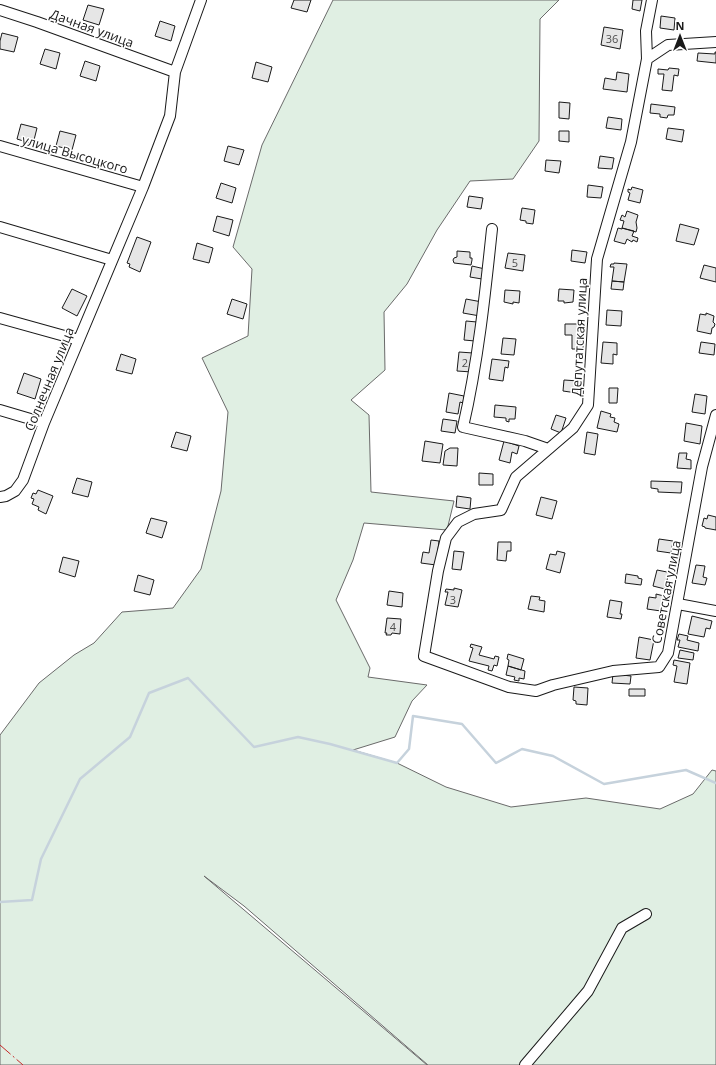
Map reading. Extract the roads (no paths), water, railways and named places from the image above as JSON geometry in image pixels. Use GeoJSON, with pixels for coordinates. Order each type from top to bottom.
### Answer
{"type":"FeatureCollection","features":[{"type":"Feature","properties":{"kind":"street"},"geometry":{"type":"LineString","coordinates":[[143,187],[170,116],[175,72],[201,0]]}},
{"type":"Feature","properties":{"kind":"street","name":"Депутатская улица"},"geometry":{"type":"LineString","coordinates":[[553,685],[536,691],[509,687],[424,656],[438,571],[446,538],[458,522],[474,514],[501,510],[516,477],[573,428],[588,405],[597,259],[631,142],[647,59],[646,31],[652,0]]}},
{"type":"Feature","properties":{"kind":"street","name":"Дачная улица"},"geometry":{"type":"LineString","coordinates":[[0,10],[175,72]]}},
{"type":"Feature","properties":{"kind":"street"},"geometry":{"type":"LineString","coordinates":[[647,59],[668,45],[716,42]]}},
{"type":"Feature","properties":{"kind":"street","name":"улица Высоцкого"},"geometry":{"type":"LineString","coordinates":[[0,146],[143,187]]}},
{"type":"Feature","properties":{"kind":"street","name":"Солнечная улица"},"geometry":{"type":"LineString","coordinates":[[0,497],[15,491],[23,480],[44,424],[143,187]]}},
{"type":"Feature","properties":{"kind":"street"},"geometry":{"type":"LineString","coordinates":[[0,228],[112,260]]}},
{"type":"Feature","properties":{"kind":"street"},"geometry":{"type":"LineString","coordinates":[[492,229],[478,353],[472,389],[463,427],[525,441],[548,449]]}},
{"type":"Feature","properties":{"kind":"street"},"geometry":{"type":"LineString","coordinates":[[0,318],[79,340]]}},
{"type":"Feature","properties":{"kind":"street"},"geometry":{"type":"LineString","coordinates":[[0,410],[44,424]]}},
{"type":"Feature","properties":{"kind":"street","name":"Советская улица"},"geometry":{"type":"LineString","coordinates":[[553,685],[613,671],[659,667],[668,653],[702,467],[716,415]]}},
{"type":"Feature","properties":{"kind":"street"},"geometry":{"type":"LineString","coordinates":[[678,604],[716,611]]}},
{"type":"Feature","properties":{"kind":"street"},"geometry":{"type":"LineString","coordinates":[[525,1065],[588,991],[622,928],[646,914]]}},
{"type":"Feature","properties":{"kind":"waterway"},"geometry":{"type":"LineString","coordinates":[[0,902],[32,900],[41,859],[80,779],[130,737],[149,693],[188,678],[254,747],[298,737],[330,744],[397,763],[409,749],[413,716],[462,724],[496,763],[522,749],[553,756],[604,784],[686,770],[716,783]]}}]}
